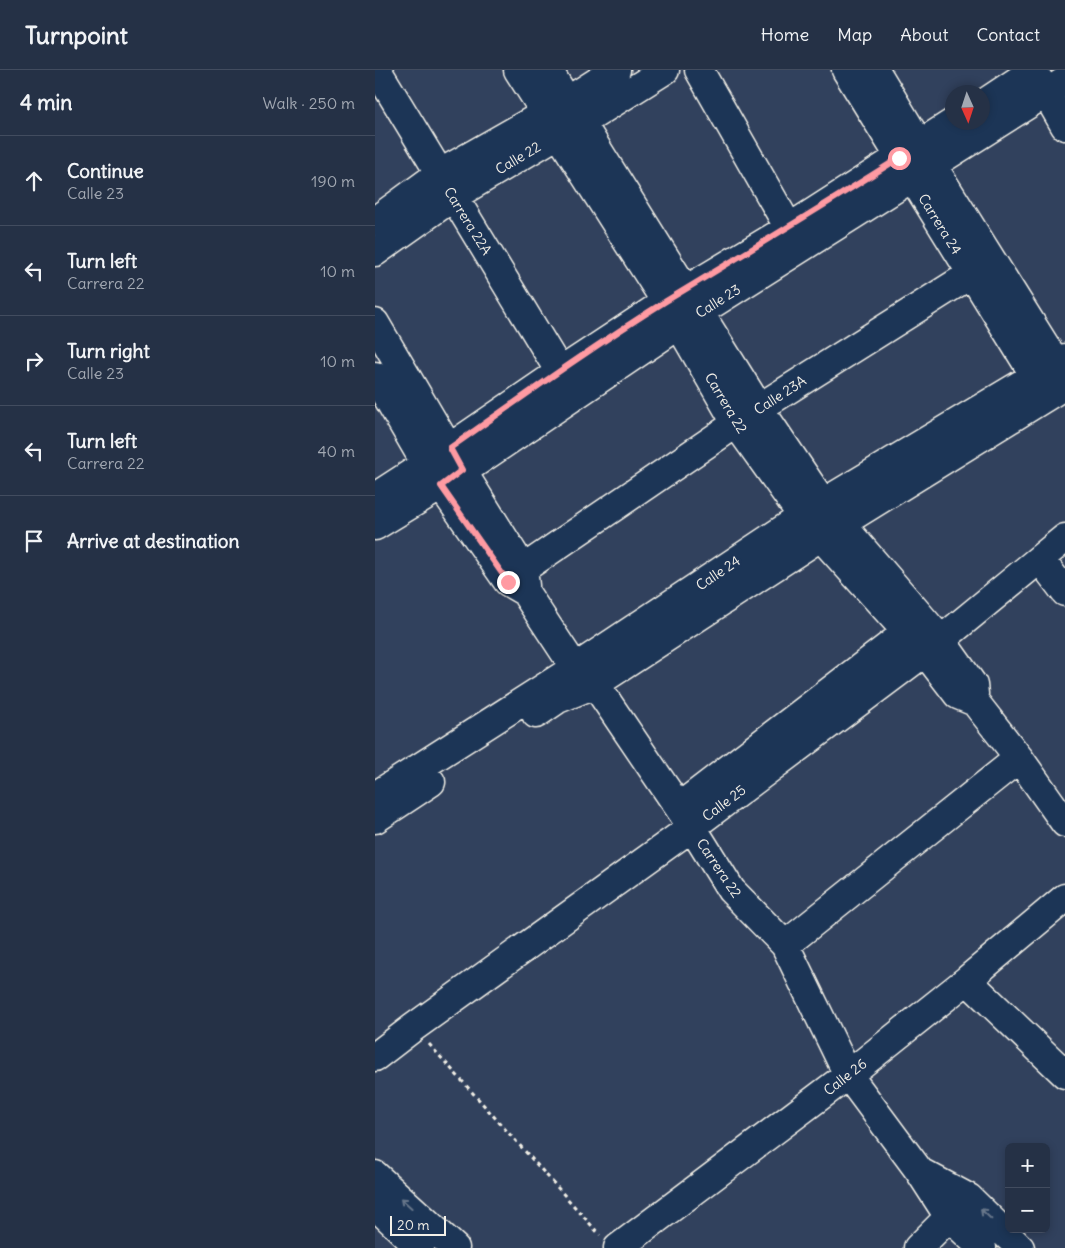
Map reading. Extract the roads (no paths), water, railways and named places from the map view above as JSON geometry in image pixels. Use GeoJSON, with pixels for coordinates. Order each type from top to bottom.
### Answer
{"type":"FeatureCollection","features":[{"type":"Feature","properties":{"kind":"street","name":"Carrera 22A"},"geometry":{"type":"LineString","coordinates":[[377,70],[560,372]]}},
{"type":"Feature","properties":{"kind":"street","name":"Carrera 22"},"geometry":{"type":"LineString","coordinates":[[518,70],[563,118],[683,307],[759,408],[822,520],[907,632],[933,646]]}},
{"type":"Feature","properties":{"kind":"street","name":"Carrera 22"},"geometry":{"type":"LineString","coordinates":[[548,70],[563,118]]}},
{"type":"Feature","properties":{"kind":"street","name":"Calle 22"},"geometry":{"type":"LineString","coordinates":[[375,252],[563,118],[616,70]]}},
{"type":"Feature","properties":{"kind":"street","name":"Calle 22"},"geometry":{"type":"LineString","coordinates":[[375,221],[439,174],[665,70]]}},
{"type":"Feature","properties":{"kind":"street"},"geometry":{"type":"LineString","coordinates":[[699,70],[789,228]]}},
{"type":"Feature","properties":{"kind":"street","name":"Carrera 24"},"geometry":{"type":"LineString","coordinates":[[846,70],[916,162],[981,268],[1055,370]]}},
{"type":"Feature","properties":{"kind":"street","name":"Carrera 24"},"geometry":{"type":"LineString","coordinates":[[875,70],[916,162]]}},
{"type":"Feature","properties":{"kind":"street"},"geometry":{"type":"LineString","coordinates":[[990,101],[1042,77],[1065,126]]}},
{"type":"Feature","properties":{"kind":"street","name":"Calle 23"},"geometry":{"type":"LineString","coordinates":[[375,497],[445,467],[683,307],[916,162],[1042,77]]}},
{"type":"Feature","properties":{"kind":"street","name":"Calle 23"},"geometry":{"type":"LineString","coordinates":[[375,526],[560,372],[683,307],[789,228],[916,162],[946,130]]}},
{"type":"Feature","properties":{"kind":"street","name":"Calle 23A"},"geometry":{"type":"LineString","coordinates":[[524,580],[736,423],[981,268]]}},
{"type":"Feature","properties":{"kind":"street","name":"Carrera 22"},"geometry":{"type":"LineString","coordinates":[[683,307],[736,423],[933,646],[973,685],[975,702],[1019,758],[1065,823]]}},
{"type":"Feature","properties":{"kind":"street","name":"Carrera 22"},"geometry":{"type":"LineString","coordinates":[[375,323],[445,467]]}},
{"type":"Feature","properties":{"kind":"street","name":"Calle 24"},"geometry":{"type":"LineString","coordinates":[[375,796],[585,676],[1055,370]]}},
{"type":"Feature","properties":{"kind":"street","name":"Carrera 22"},"geometry":{"type":"LineString","coordinates":[[375,376],[445,467],[524,580],[585,676],[685,817],[731,890],[785,945],[848,1075],[920,1172],[949,1217],[981,1248]]}},
{"type":"Feature","properties":{"kind":"street","name":"Calle 25"},"geometry":{"type":"LineString","coordinates":[[375,1057],[685,817],[933,646],[1065,538]]}},
{"type":"Feature","properties":{"kind":"street"},"geometry":{"type":"LineString","coordinates":[[1040,559],[1065,592]]}},
{"type":"Feature","properties":{"kind":"street"},"geometry":{"type":"LineString","coordinates":[[685,817],[907,632]]}},
{"type":"Feature","properties":{"kind":"street","name":"Calle 24"},"geometry":{"type":"LineString","coordinates":[[375,819],[559,699],[585,676]]}},
{"type":"Feature","properties":{"kind":"street"},"geometry":{"type":"LineString","coordinates":[[785,945],[1019,758]]}},
{"type":"Feature","properties":{"kind":"street","name":"Calle 26"},"geometry":{"type":"LineString","coordinates":[[612,1244],[848,1075],[967,980],[1065,898]]}},
{"type":"Feature","properties":{"kind":"street"},"geometry":{"type":"LineString","coordinates":[[967,980],[1065,1074]]}},
{"type":"Feature","properties":{"kind":"street"},"geometry":{"type":"LineString","coordinates":[[920,1172],[969,1198],[1020,1248]]}},
{"type":"Feature","properties":{"kind":"street"},"geometry":{"type":"LineString","coordinates":[[375,1175],[455,1248]]}},
{"type":"Feature","properties":{"kind":"street"},"geometry":{"type":"LineString","coordinates":[[375,1205],[419,1248]]}},
{"type":"Feature","properties":{"kind":"street"},"geometry":{"type":"LineString","coordinates":[[918,1248],[949,1217]]}}]}
